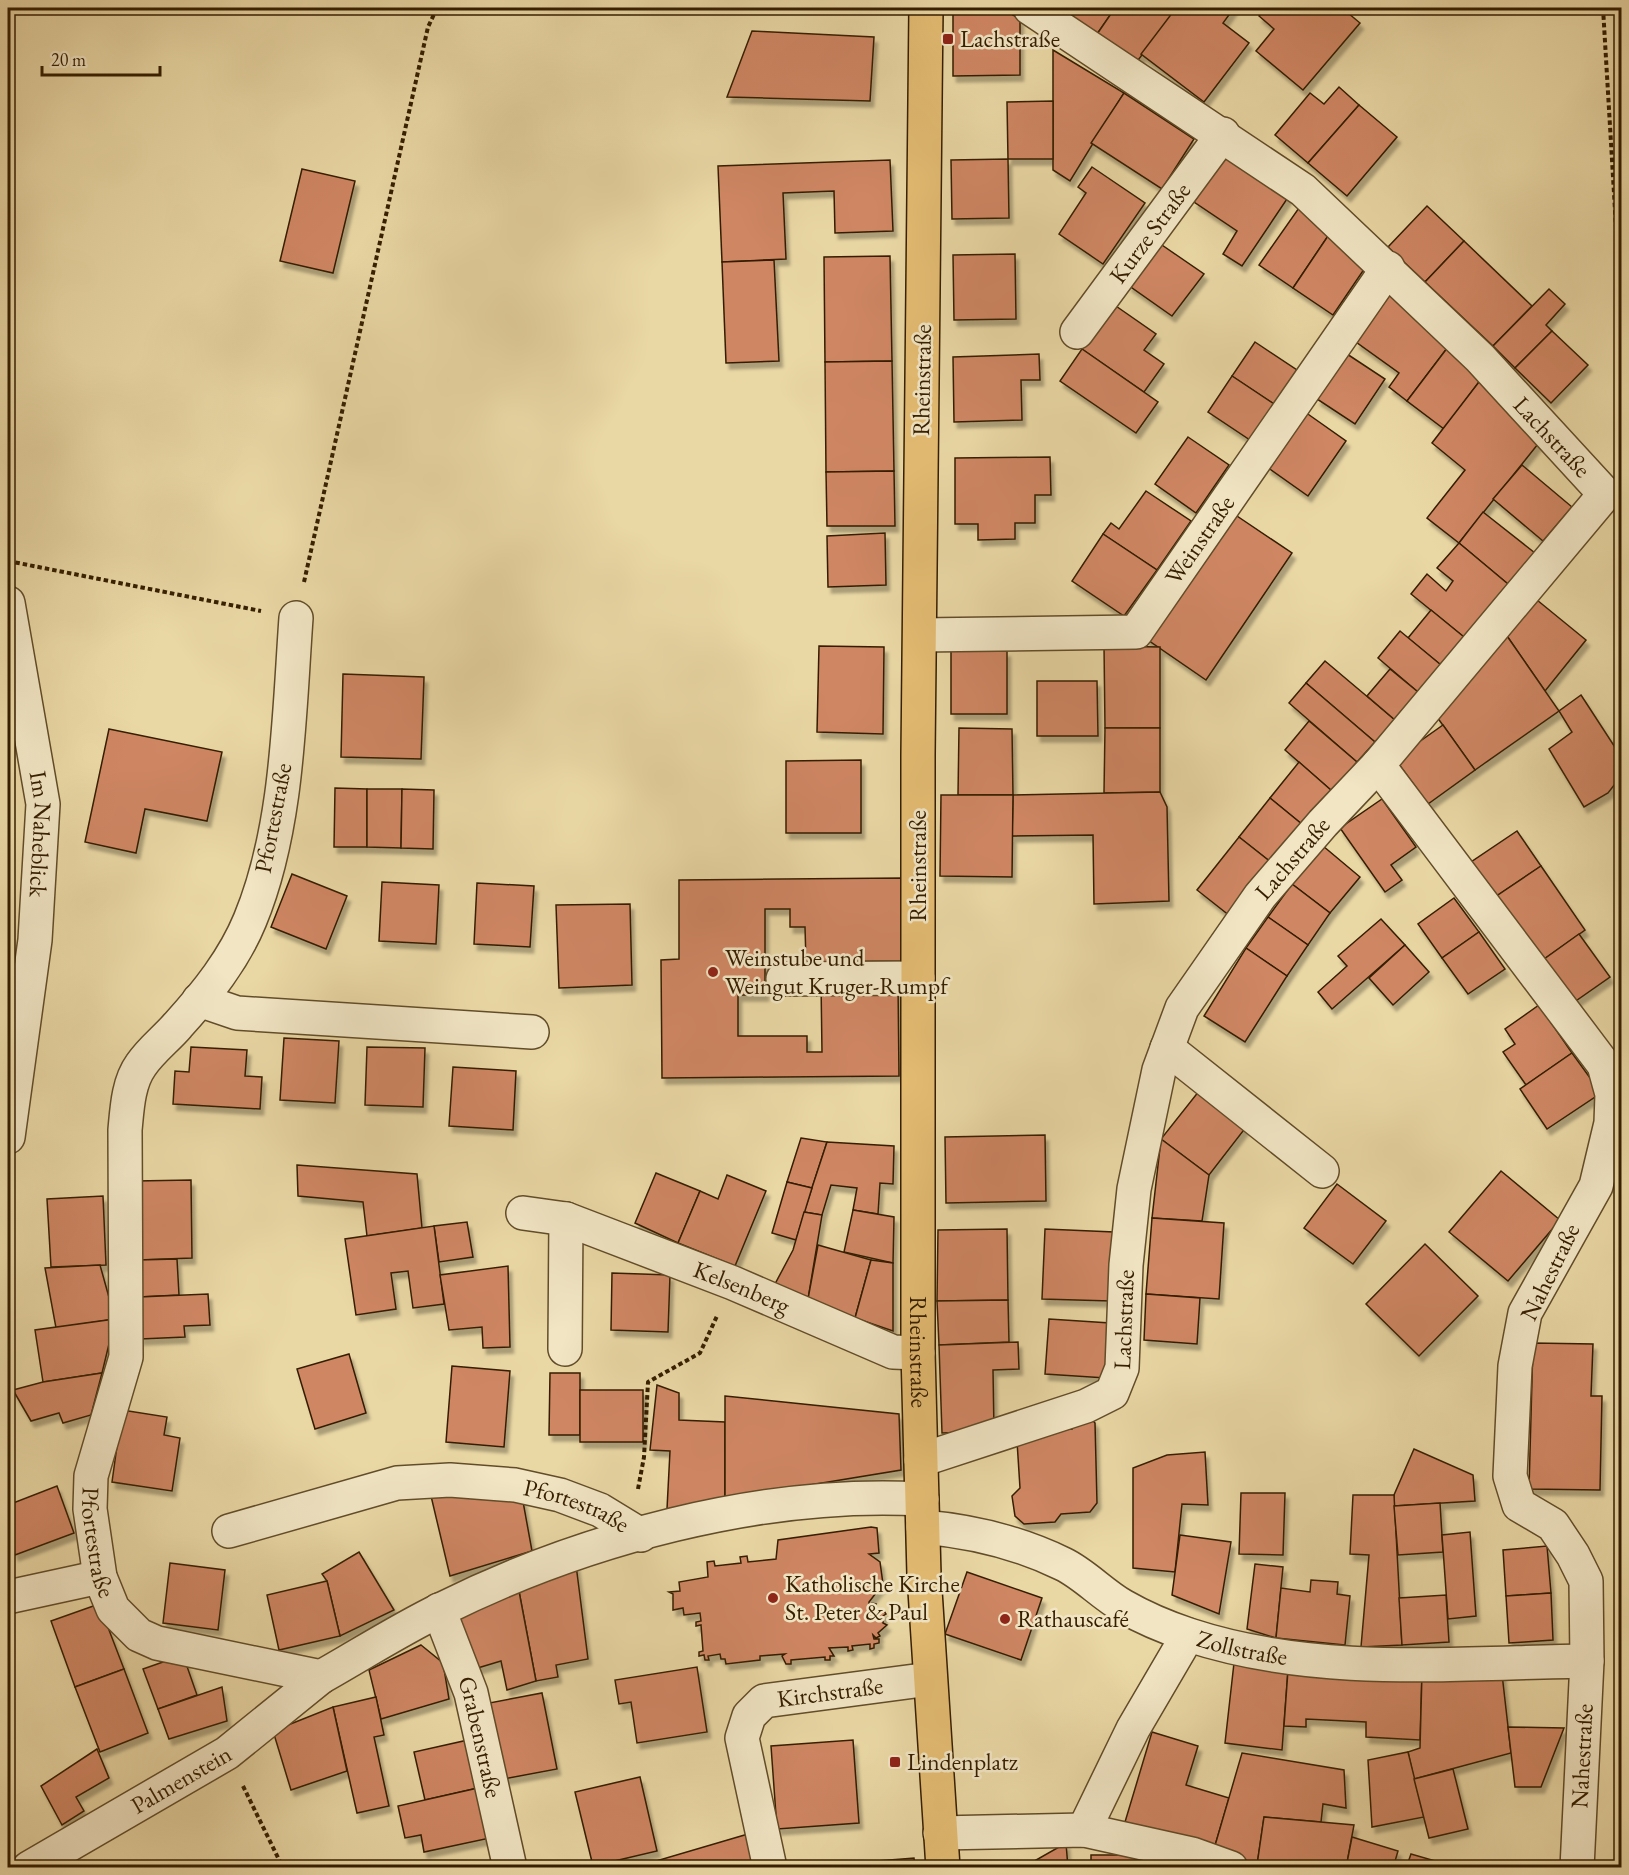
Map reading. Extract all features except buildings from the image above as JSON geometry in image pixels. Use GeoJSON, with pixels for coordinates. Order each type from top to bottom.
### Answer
{"type":"FeatureCollection","features":[{"type":"Feature","properties":{"kind":"main road","name":"Rheinstraße"},"geometry":{"type":"LineString","coordinates":[[926,8],[920,635],[918,1353],[922,1513],[930,1679],[943,1868]]}},
{"type":"Feature","properties":{"kind":"street","name":"Lachstraße"},"geometry":{"type":"LineString","coordinates":[[921,1460],[1086,1406],[1112,1393],[1122,1368],[1126,1265],[1134,1189],[1159,1070],[1182,1008],[1254,904],[1323,823],[1378,765],[1605,494],[1480,358],[1304,190],[1030,8]]}},
{"type":"Feature","properties":{"kind":"street","name":"Kurze Straße"},"geometry":{"type":"LineString","coordinates":[[1077,332],[1222,134]]}},
{"type":"Feature","properties":{"kind":"street","name":"Weinstraße"},"geometry":{"type":"LineString","coordinates":[[920,635],[1136,632],[1388,268]]}},
{"type":"Feature","properties":{"kind":"street","name":"Im Naheblick"},"geometry":{"type":"LineString","coordinates":[[8,603],[43,804],[35,940],[11,1098],[8,1137]]}},
{"type":"Feature","properties":{"kind":"street","name":"Pfortestraße"},"geometry":{"type":"LineString","coordinates":[[296,618],[284,776],[271,849],[251,919],[229,962],[199,1000],[141,1065],[133,1082],[128,1102],[124,1130],[126,1357],[91,1476],[90,1509],[100,1576],[113,1609],[139,1635],[157,1643],[321,1677],[439,1610],[629,1527],[865,1496],[922,1513]]}},
{"type":"Feature","properties":{"kind":"street","name":"Nahestraße"},"geometry":{"type":"LineString","coordinates":[[1378,765],[1604,1065],[1612,1094],[1611,1124],[1596,1186],[1525,1313],[1515,1366],[1510,1476],[1519,1505],[1553,1525],[1573,1555],[1586,1581],[1587,1661],[1577,1868]]}},
{"type":"Feature","properties":{"kind":"street"},"geometry":{"type":"LineString","coordinates":[[783,980],[918,978]]}},
{"type":"Feature","properties":{"kind":"street"},"geometry":{"type":"LineString","coordinates":[[199,1000],[237,1013],[532,1032]]}},
{"type":"Feature","properties":{"kind":"street"},"geometry":{"type":"LineString","coordinates":[[1167,1048],[1322,1171]]}},
{"type":"Feature","properties":{"kind":"street","name":"Kelsenberg"},"geometry":{"type":"LineString","coordinates":[[523,1213],[566,1219],[733,1283],[893,1352],[918,1353]]}},
{"type":"Feature","properties":{"kind":"street"},"geometry":{"type":"LineString","coordinates":[[565,1349],[566,1219]]}},
{"type":"Feature","properties":{"kind":"street","name":"Pfortestraße"},"geometry":{"type":"LineString","coordinates":[[229,1531],[397,1483],[450,1480],[516,1485],[560,1495],[600,1510],[629,1527]]}},
{"type":"Feature","properties":{"kind":"street","name":"Zollstraße"},"geometry":{"type":"LineString","coordinates":[[922,1513],[959,1530],[1003,1542],[1064,1564],[1123,1606],[1188,1635],[1246,1650],[1299,1659],[1365,1664],[1587,1661]]}},
{"type":"Feature","properties":{"kind":"street"},"geometry":{"type":"LineString","coordinates":[[8,1597],[100,1576]]}},
{"type":"Feature","properties":{"kind":"street","name":"Grabenstraße"},"geometry":{"type":"LineString","coordinates":[[439,1610],[471,1693],[510,1868]]}},
{"type":"Feature","properties":{"kind":"street"},"geometry":{"type":"LineString","coordinates":[[1084,1830],[1133,1729],[1188,1635]]}},
{"type":"Feature","properties":{"kind":"street","name":"Palmenstein"},"geometry":{"type":"LineString","coordinates":[[29,1868],[227,1753],[321,1677]]}},
{"type":"Feature","properties":{"kind":"street","name":"Kirchstraße"},"geometry":{"type":"LineString","coordinates":[[770,1868],[742,1738],[749,1716],[764,1701],[930,1679]]}},
{"type":"Feature","properties":{"kind":"street"},"geometry":{"type":"LineString","coordinates":[[940,1833],[1084,1830],[1192,1854],[1231,1868]]}},
{"type":"Feature","properties":{"kind":"path"},"geometry":{"type":"LineString","coordinates":[[8,561],[296,618],[428,27],[437,8]]}},
{"type":"Feature","properties":{"kind":"path"},"geometry":{"type":"LineString","coordinates":[[1603,8],[1618,261],[1616,455],[1605,494]]}},
{"type":"Feature","properties":{"kind":"path"},"geometry":{"type":"LineString","coordinates":[[629,1527],[641,1486],[648,1382],[700,1353],[733,1283]]}},
{"type":"Feature","properties":{"kind":"path"},"geometry":{"type":"LineString","coordinates":[[227,1753],[283,1868]]}},
{"type":"Feature","properties":{"kind":"railway"},"geometry":{"type":"LineString","coordinates":[[1616,1868],[1622,1768]]}},
{"type":"Feature","properties":{"kind":"place","name":"Lachstraße"},"geometry":{"type":"Point","coordinates":[948,39]}},
{"type":"Feature","properties":{"kind":"place","name":"Weinstube und Weingut Kruger-Rumpf"},"geometry":{"type":"Point","coordinates":[713,972]}},
{"type":"Feature","properties":{"kind":"place","name":"Katholische Kirche St. Peter & Paul"},"geometry":{"type":"Point","coordinates":[773,1598]}},
{"type":"Feature","properties":{"kind":"place","name":"Rathauscafé"},"geometry":{"type":"Point","coordinates":[1005,1619]}},
{"type":"Feature","properties":{"kind":"place","name":"Lindenplatz"},"geometry":{"type":"Point","coordinates":[895,1762]}}]}
